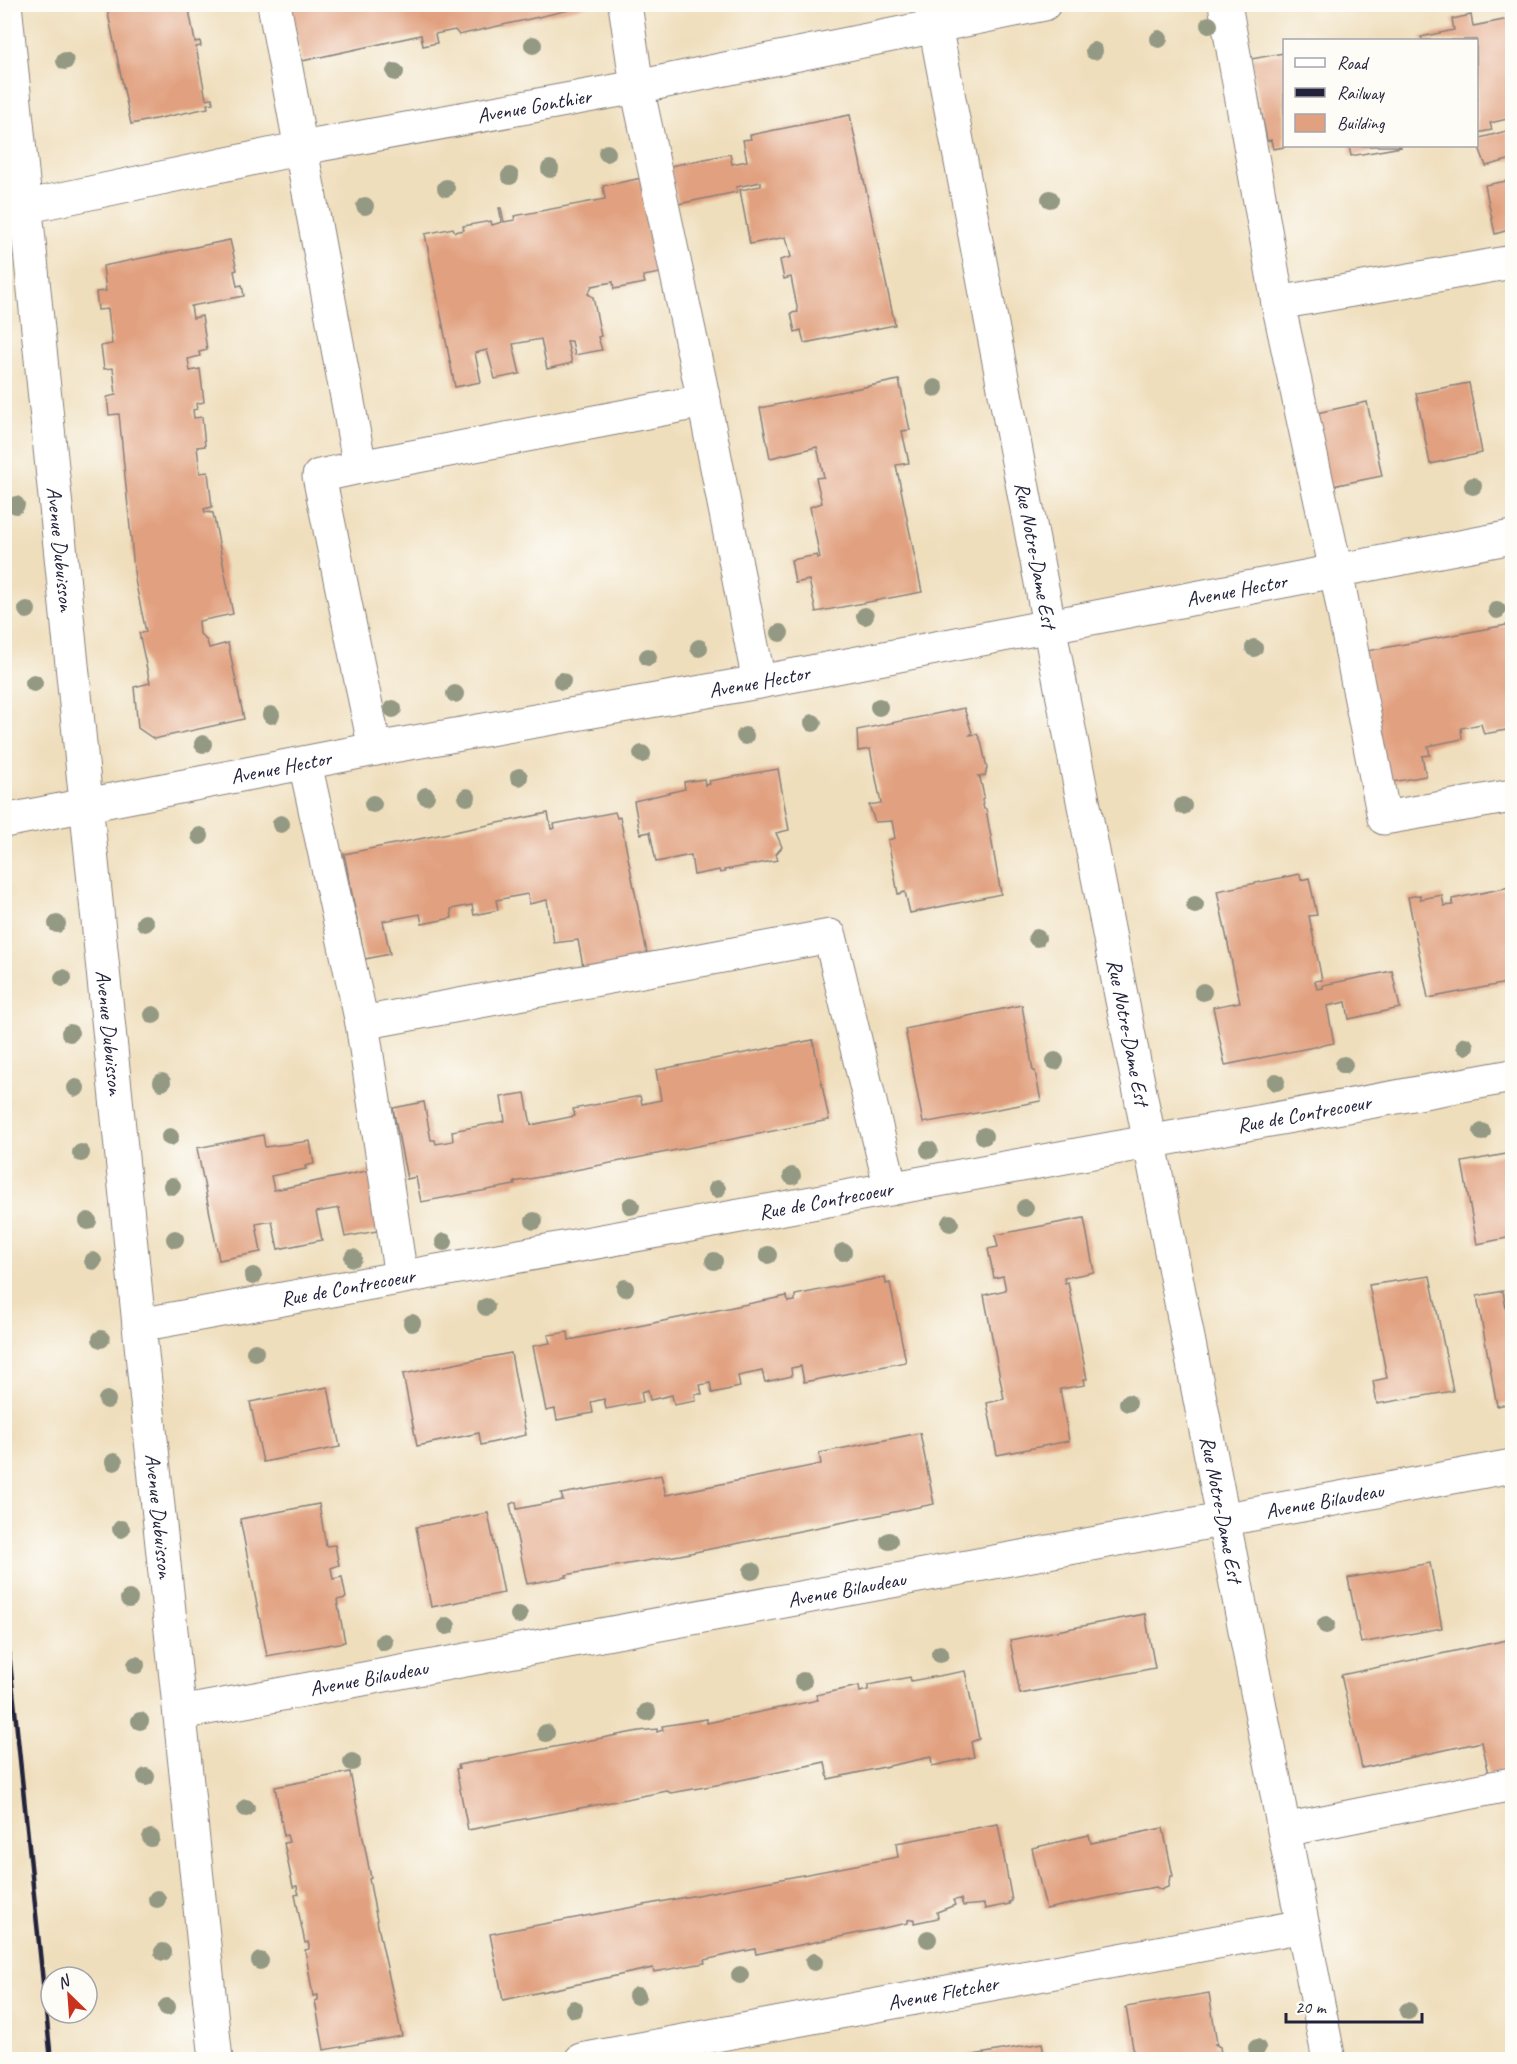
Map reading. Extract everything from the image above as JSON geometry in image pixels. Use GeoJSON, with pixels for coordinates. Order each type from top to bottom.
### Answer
{"type":"FeatureCollection","features":[{"type":"Feature","properties":{"kind":"street","name":"Avenue Dubuisson"},"geometry":{"type":"LineString","coordinates":[[5,4],[24,207],[216,2060]]}},
{"type":"Feature","properties":{"kind":"street"},"geometry":{"type":"LineString","coordinates":[[274,4],[360,467]]}},
{"type":"Feature","properties":{"kind":"street"},"geometry":{"type":"LineString","coordinates":[[625,4],[637,87],[704,401],[759,682]]}},
{"type":"Feature","properties":{"kind":"street","name":"Avenue Gonthier"},"geometry":{"type":"LineString","coordinates":[[24,207],[302,148],[637,87],[933,15],[1044,4]]}},
{"type":"Feature","properties":{"kind":"street"},"geometry":{"type":"LineString","coordinates":[[1225,4],[1278,303],[1335,571],[1384,818],[1512,796]]}},
{"type":"Feature","properties":{"kind":"street","name":"Rue Notre-Dame Est"},"geometry":{"type":"LineString","coordinates":[[933,15],[1329,2060]]}},
{"type":"Feature","properties":{"kind":"street"},"geometry":{"type":"LineString","coordinates":[[1278,303],[1512,262]]}},
{"type":"Feature","properties":{"kind":"street"},"geometry":{"type":"LineString","coordinates":[[375,749],[319,476],[704,401]]}},
{"type":"Feature","properties":{"kind":"street","name":"Avenue Hector"},"geometry":{"type":"LineString","coordinates":[[4,821],[375,749],[759,682],[1512,537]]}},
{"type":"Feature","properties":{"kind":"street"},"geometry":{"type":"LineString","coordinates":[[305,763],[362,1023],[401,1278]]}},
{"type":"Feature","properties":{"kind":"street"},"geometry":{"type":"LineString","coordinates":[[362,1023],[830,936],[891,1189]]}},
{"type":"Feature","properties":{"kind":"street","name":"Rue de Contrecoeur"},"geometry":{"type":"LineString","coordinates":[[139,1325],[1512,1076]]}},
{"type":"Feature","properties":{"kind":"street","name":"Avenue Bilaudeau"},"geometry":{"type":"LineString","coordinates":[[180,1713],[1512,1466]]}},
{"type":"Feature","properties":{"kind":"street"},"geometry":{"type":"LineString","coordinates":[[1284,1830],[1512,1784]]}},
{"type":"Feature","properties":{"kind":"street","name":"Avenue Fletcher"},"geometry":{"type":"LineString","coordinates":[[581,2060],[1303,1926]]}},
{"type":"Feature","properties":{"kind":"building"},"geometry":{"type":"Polygon","coordinates":[[[106,4],[188,4],[195,42],[200,41],[201,46],[196,47],[206,99],[212,98],[213,103],[207,104],[208,108],[131,124],[106,4]]]}},
{"type":"Feature","properties":{"kind":"building"},"geometry":{"type":"Polygon","coordinates":[[[290,4],[591,5],[459,35],[455,30],[435,34],[437,43],[423,46],[421,35],[302,61],[290,4]]]}},
{"type":"Feature","properties":{"kind":"building"},"geometry":{"type":"Polygon","coordinates":[[[1471,15],[1473,26],[1509,19],[1512,39],[1512,118],[1490,123],[1492,130],[1478,133],[1478,39],[1422,39],[1421,37],[1454,30],[1452,19],[1471,15]]]}},
{"type":"Feature","properties":{"kind":"building"},"geometry":{"type":"Polygon","coordinates":[[[1283,53],[1284,147],[1273,149],[1271,140],[1267,141],[1251,59],[1283,53]]]}},
{"type":"Feature","properties":{"kind":"building"},"geometry":{"type":"Polygon","coordinates":[[[850,115],[895,325],[804,343],[801,330],[795,332],[791,313],[798,312],[791,277],[784,279],[780,260],[791,257],[786,237],[750,244],[740,190],[761,186],[761,182],[736,187],[737,192],[678,204],[670,166],[730,154],[732,164],[747,161],[743,140],[751,139],[750,135],[850,115]]]}},
{"type":"Feature","properties":{"kind":"building"},"geometry":{"type":"Polygon","coordinates":[[[1507,131],[1512,159],[1486,166],[1478,138],[1507,131]]]}},
{"type":"Feature","properties":{"kind":"building"},"geometry":{"type":"Polygon","coordinates":[[[1349,147],[1401,147],[1351,156],[1349,147]]]}},
{"type":"Feature","properties":{"kind":"building"},"geometry":{"type":"Polygon","coordinates":[[[642,178],[661,273],[643,276],[645,283],[614,289],[613,282],[592,286],[588,294],[593,297],[602,350],[575,355],[572,341],[567,341],[572,363],[547,369],[541,339],[513,344],[520,374],[495,379],[487,350],[475,353],[481,382],[455,387],[425,234],[453,228],[455,232],[464,230],[463,226],[491,221],[492,225],[502,222],[499,208],[501,208],[504,222],[515,220],[514,216],[605,199],[603,186],[642,178]]]}},
{"type":"Feature","properties":{"kind":"building"},"geometry":{"type":"Polygon","coordinates":[[[1512,180],[1512,229],[1495,234],[1485,185],[1512,180]]]}},
{"type":"Feature","properties":{"kind":"building"},"geometry":{"type":"Polygon","coordinates":[[[230,240],[237,270],[234,271],[237,286],[242,285],[244,296],[191,306],[193,318],[202,316],[207,350],[199,352],[200,356],[188,359],[190,371],[200,369],[204,402],[196,404],[197,409],[193,410],[194,418],[202,417],[205,446],[197,447],[200,473],[208,472],[212,507],[204,509],[205,512],[213,513],[233,614],[199,621],[200,634],[207,641],[209,648],[228,643],[244,719],[154,739],[138,728],[134,687],[150,683],[139,633],[146,632],[135,580],[119,414],[109,415],[107,397],[116,395],[113,368],[104,369],[101,346],[112,344],[108,309],[98,310],[96,292],[106,291],[103,266],[230,240]]]}},
{"type":"Feature","properties":{"kind":"building"},"geometry":{"type":"Polygon","coordinates":[[[899,380],[910,430],[902,431],[909,463],[896,465],[922,592],[816,612],[809,580],[795,583],[791,560],[817,555],[820,558],[810,507],[822,503],[816,478],[824,477],[817,447],[770,458],[760,408],[899,380]]]}},
{"type":"Feature","properties":{"kind":"building"},"geometry":{"type":"Polygon","coordinates":[[[1469,383],[1482,453],[1430,464],[1416,393],[1469,383]]]}},
{"type":"Feature","properties":{"kind":"building"},"geometry":{"type":"Polygon","coordinates":[[[1367,402],[1382,476],[1327,487],[1312,414],[1367,402]]]}},
{"type":"Feature","properties":{"kind":"building"},"geometry":{"type":"Polygon","coordinates":[[[1512,624],[1512,729],[1484,734],[1481,724],[1461,728],[1462,739],[1428,746],[1430,755],[1422,756],[1426,776],[1387,783],[1362,652],[1512,624]]]}},
{"type":"Feature","properties":{"kind":"building"},"geometry":{"type":"Polygon","coordinates":[[[964,708],[972,733],[970,735],[977,734],[981,741],[987,768],[985,776],[978,776],[984,796],[982,800],[984,809],[986,809],[1001,894],[910,913],[905,892],[898,894],[888,840],[895,838],[892,821],[875,822],[869,805],[881,803],[870,749],[858,751],[857,730],[964,708]]]}},
{"type":"Feature","properties":{"kind":"building"},"geometry":{"type":"Polygon","coordinates":[[[778,769],[789,830],[776,833],[782,847],[776,854],[778,860],[724,870],[725,872],[720,873],[719,870],[694,875],[691,855],[656,862],[650,832],[640,834],[634,801],[685,789],[684,782],[704,779],[705,785],[710,784],[709,781],[778,769]]]}},
{"type":"Feature","properties":{"kind":"building"},"geometry":{"type":"Polygon","coordinates":[[[615,812],[617,818],[620,817],[648,958],[584,971],[578,940],[554,943],[547,900],[529,904],[528,894],[496,900],[498,910],[474,915],[472,905],[451,909],[452,918],[422,924],[420,914],[383,921],[390,954],[365,959],[344,854],[548,813],[551,829],[555,828],[554,824],[615,812]]]}},
{"type":"Feature","properties":{"kind":"building"},"geometry":{"type":"Polygon","coordinates":[[[1300,874],[1301,880],[1309,878],[1317,915],[1309,916],[1322,980],[1315,981],[1317,989],[1323,988],[1323,985],[1392,971],[1400,1008],[1349,1019],[1346,1002],[1327,1006],[1334,1043],[1225,1065],[1213,1007],[1240,1002],[1217,891],[1300,874]]]}},
{"type":"Feature","properties":{"kind":"building"},"geometry":{"type":"Polygon","coordinates":[[[1510,887],[1512,982],[1428,998],[1408,897],[1420,895],[1420,899],[1442,895],[1444,906],[1453,905],[1452,899],[1510,887]]]}},
{"type":"Feature","properties":{"kind":"building"},"geometry":{"type":"Polygon","coordinates":[[[1022,1005],[1033,1071],[1035,1071],[1041,1101],[923,1123],[905,1029],[1022,1005]]]}},
{"type":"Feature","properties":{"kind":"building"},"geometry":{"type":"Polygon","coordinates":[[[813,1040],[829,1120],[514,1182],[515,1185],[421,1202],[416,1177],[407,1179],[393,1108],[424,1102],[431,1140],[435,1140],[436,1144],[453,1141],[452,1131],[505,1121],[501,1097],[525,1093],[531,1125],[575,1116],[573,1109],[640,1096],[642,1104],[661,1100],[656,1070],[813,1040]]]}},
{"type":"Feature","properties":{"kind":"building"},"geometry":{"type":"Polygon","coordinates":[[[263,1135],[265,1147],[310,1141],[314,1164],[305,1166],[306,1169],[271,1176],[274,1190],[381,1168],[393,1228],[345,1237],[339,1208],[316,1212],[322,1240],[278,1249],[272,1221],[256,1224],[261,1252],[219,1260],[197,1148],[263,1135]]]}},
{"type":"Feature","properties":{"kind":"building"},"geometry":{"type":"Polygon","coordinates":[[[1512,1153],[1512,1206],[1509,1207],[1512,1237],[1477,1244],[1462,1162],[1512,1153]]]}},
{"type":"Feature","properties":{"kind":"building"},"geometry":{"type":"Polygon","coordinates":[[[1084,1218],[1094,1272],[1064,1278],[1065,1283],[1068,1282],[1087,1379],[1084,1379],[1085,1385],[1060,1389],[1069,1441],[997,1455],[987,1403],[1004,1399],[984,1295],[1006,1290],[1003,1276],[994,1278],[988,1249],[998,1247],[995,1235],[1084,1218]]]}},
{"type":"Feature","properties":{"kind":"building"},"geometry":{"type":"Polygon","coordinates":[[[1430,1276],[1453,1391],[1377,1404],[1373,1381],[1387,1378],[1369,1285],[1430,1276]]]}},
{"type":"Feature","properties":{"kind":"building"},"geometry":{"type":"Polygon","coordinates":[[[885,1277],[886,1284],[890,1283],[906,1362],[804,1382],[801,1366],[791,1368],[792,1376],[765,1382],[762,1371],[738,1376],[740,1387],[712,1393],[710,1383],[700,1385],[702,1394],[695,1394],[696,1401],[674,1405],[672,1395],[650,1400],[648,1390],[641,1392],[643,1402],[606,1409],[604,1399],[591,1402],[593,1413],[557,1420],[555,1409],[546,1411],[533,1346],[550,1343],[548,1335],[568,1332],[569,1340],[787,1296],[788,1302],[795,1301],[795,1295],[885,1277]]]}},
{"type":"Feature","properties":{"kind":"building"},"geometry":{"type":"Polygon","coordinates":[[[1503,1291],[1506,1309],[1512,1307],[1512,1403],[1497,1406],[1477,1296],[1503,1291]]]}},
{"type":"Feature","properties":{"kind":"building"},"geometry":{"type":"Polygon","coordinates":[[[511,1353],[526,1435],[481,1445],[479,1433],[417,1446],[403,1374],[511,1353]]]}},
{"type":"Feature","properties":{"kind":"building"},"geometry":{"type":"Polygon","coordinates":[[[328,1387],[340,1447],[263,1462],[250,1402],[328,1387]]]}},
{"type":"Feature","properties":{"kind":"building"},"geometry":{"type":"Polygon","coordinates":[[[920,1433],[934,1504],[527,1584],[510,1504],[516,1502],[517,1509],[563,1500],[561,1494],[661,1475],[666,1495],[821,1464],[819,1453],[920,1433]]]}},
{"type":"Feature","properties":{"kind":"building"},"geometry":{"type":"Polygon","coordinates":[[[319,1504],[326,1546],[335,1545],[339,1565],[331,1568],[333,1579],[342,1577],[346,1598],[337,1600],[345,1642],[267,1656],[240,1519],[319,1504]]]}},
{"type":"Feature","properties":{"kind":"building"},"geometry":{"type":"Polygon","coordinates":[[[488,1513],[504,1593],[431,1607],[416,1527],[488,1513]]]}},
{"type":"Feature","properties":{"kind":"building"},"geometry":{"type":"Polygon","coordinates":[[[1430,1563],[1442,1628],[1361,1643],[1348,1578],[1430,1563]]]}},
{"type":"Feature","properties":{"kind":"building"},"geometry":{"type":"Polygon","coordinates":[[[1145,1614],[1155,1668],[1020,1694],[1010,1640],[1145,1614]]]}},
{"type":"Feature","properties":{"kind":"building"},"geometry":{"type":"Polygon","coordinates":[[[1512,1639],[1512,1769],[1489,1774],[1482,1742],[1362,1768],[1341,1675],[1512,1639]]]}},
{"type":"Feature","properties":{"kind":"building"},"geometry":{"type":"Polygon","coordinates":[[[965,1671],[979,1739],[971,1742],[974,1757],[932,1766],[931,1757],[828,1779],[825,1762],[722,1784],[671,1793],[667,1791],[468,1830],[456,1769],[459,1768],[458,1765],[639,1731],[657,1729],[657,1732],[663,1730],[662,1726],[707,1719],[707,1723],[818,1700],[816,1695],[859,1686],[860,1692],[868,1690],[868,1685],[910,1677],[911,1681],[965,1671]]]}},
{"type":"Feature","properties":{"kind":"building"},"geometry":{"type":"Polygon","coordinates":[[[350,1772],[379,1931],[402,2036],[324,2050],[315,2001],[318,2000],[318,1995],[313,1996],[305,1950],[309,1949],[309,1946],[308,1942],[305,1943],[295,1895],[299,1894],[297,1886],[293,1887],[284,1843],[289,1842],[287,1835],[284,1836],[275,1787],[350,1772]]]}},
{"type":"Feature","properties":{"kind":"building"},"geometry":{"type":"Polygon","coordinates":[[[998,1824],[1012,1901],[1009,1902],[1010,1904],[985,1909],[984,1904],[963,1906],[961,1899],[953,1900],[955,1905],[937,1912],[938,1918],[914,1923],[914,1919],[908,1920],[908,1923],[756,1954],[755,1949],[704,1960],[705,1963],[654,1972],[653,1968],[503,2000],[490,1934],[898,1857],[896,1843],[998,1824]]]}},
{"type":"Feature","properties":{"kind":"building"},"geometry":{"type":"Polygon","coordinates":[[[1163,1828],[1173,1876],[1170,1876],[1168,1887],[1161,1890],[1156,1887],[1133,1891],[1046,1909],[1032,1848],[1089,1835],[1091,1843],[1163,1828]]]}},
{"type":"Feature","properties":{"kind":"building"},"geometry":{"type":"Polygon","coordinates":[[[1209,1993],[1217,2043],[1215,2044],[1220,2047],[1222,2060],[1135,2060],[1126,2007],[1209,1993]]]}},
{"type":"Feature","properties":{"kind":"building"},"geometry":{"type":"Polygon","coordinates":[[[1042,2043],[1045,2060],[957,2060],[957,2058],[1042,2043]]]}},
{"type":"Feature","properties":{"kind":"railway"},"geometry":{"type":"LineString","coordinates":[[4,1604],[51,2060]]}}]}
